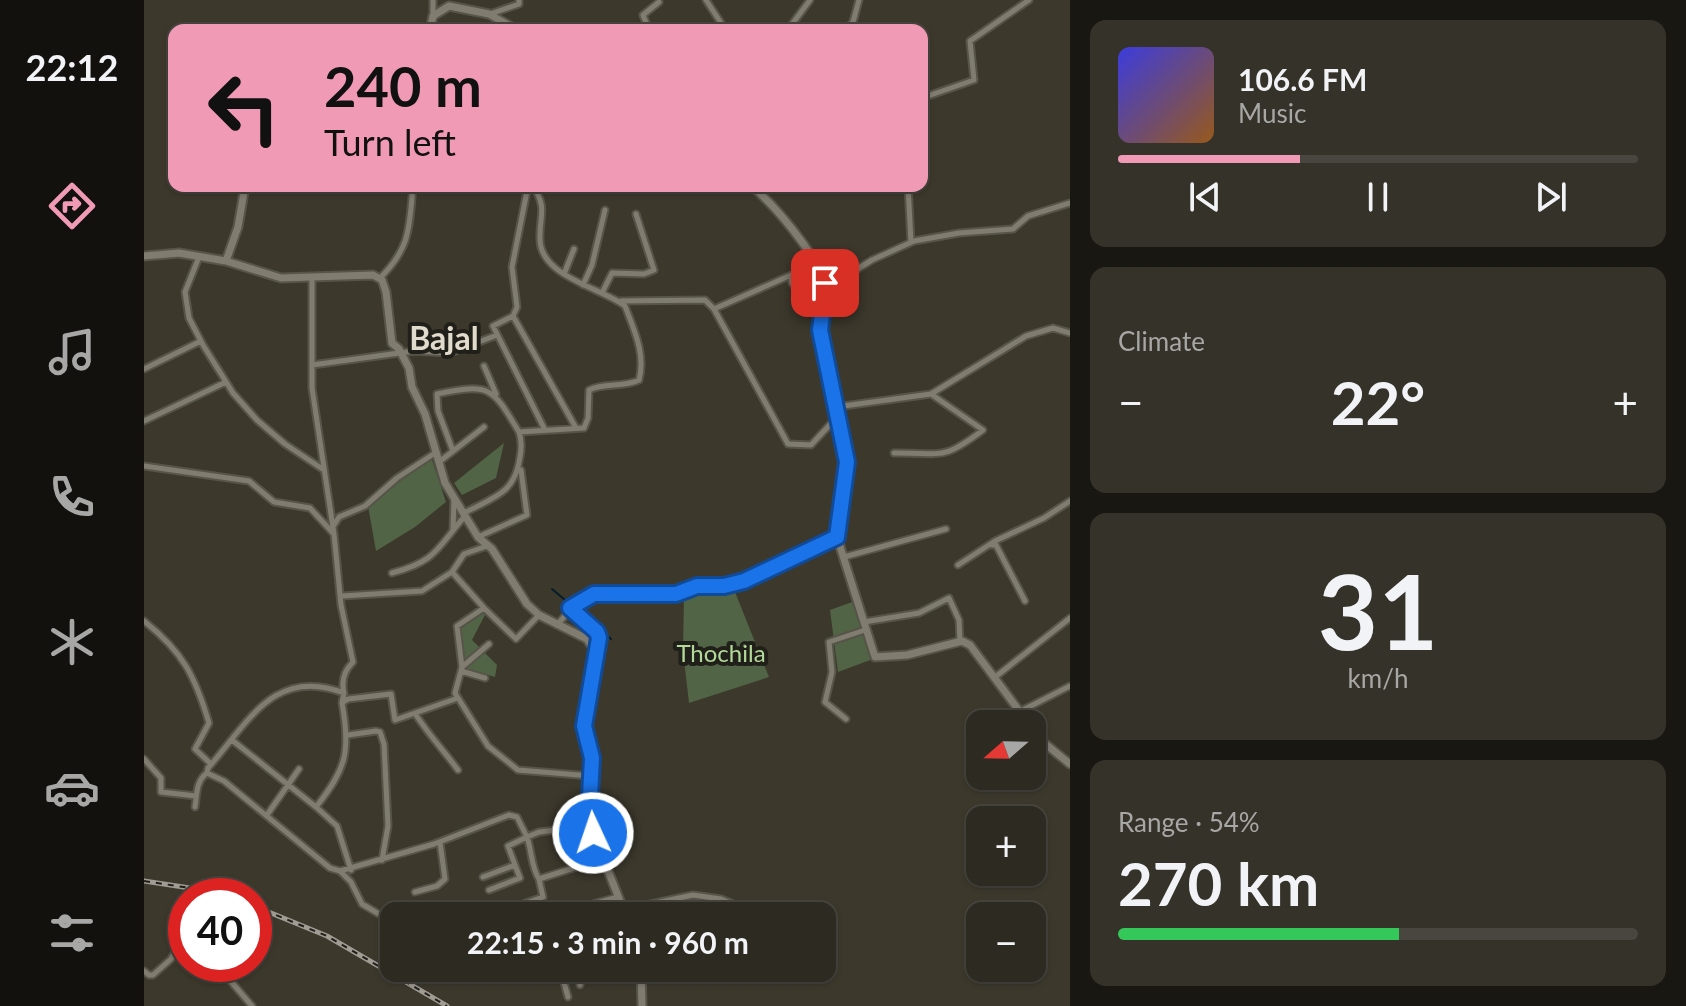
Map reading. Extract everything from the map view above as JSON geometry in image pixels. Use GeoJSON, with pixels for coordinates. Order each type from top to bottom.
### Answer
{"type":"FeatureCollection","features":[{"type":"Feature","properties":{"kind":"street"},"geometry":{"type":"LineString","coordinates":[[431,24],[433,0]]}},
{"type":"Feature","properties":{"kind":"street"},"geometry":{"type":"LineString","coordinates":[[489,14],[519,4],[519,0]]}},
{"type":"Feature","properties":{"kind":"street"},"geometry":{"type":"LineString","coordinates":[[706,0],[720,24]]}},
{"type":"Feature","properties":{"kind":"street"},"geometry":{"type":"LineString","coordinates":[[794,24],[810,0]]}},
{"type":"Feature","properties":{"kind":"street"},"geometry":{"type":"LineString","coordinates":[[851,24],[859,0]]}},
{"type":"Feature","properties":{"kind":"street"},"geometry":{"type":"LineString","coordinates":[[928,95],[974,80],[970,41],[995,22],[1022,8],[1029,0]]}},
{"type":"Feature","properties":{"kind":"street"},"geometry":{"type":"LineString","coordinates":[[647,24],[643,15],[659,2]]}},
{"type":"Feature","properties":{"kind":"street"},"geometry":{"type":"LineString","coordinates":[[433,16],[449,6],[489,14],[506,24]]}},
{"type":"Feature","properties":{"kind":"street"},"geometry":{"type":"LineString","coordinates":[[226,261],[238,227],[244,192]]}},
{"type":"Feature","properties":{"kind":"street"},"geometry":{"type":"LineString","coordinates":[[379,279],[389,269],[408,237],[412,192]]}},
{"type":"Feature","properties":{"kind":"street"},"geometry":{"type":"LineString","coordinates":[[529,192],[512,267],[518,302],[513,316],[493,324],[545,430]]}},
{"type":"Feature","properties":{"kind":"street"},"geometry":{"type":"LineString","coordinates":[[519,432],[584,428],[588,418],[589,390],[630,385],[639,380],[641,355],[625,306],[564,274],[545,255],[539,242],[544,210],[535,192]]}},
{"type":"Feature","properties":{"kind":"street"},"geometry":{"type":"LineString","coordinates":[[759,192],[775,206],[795,232],[825,283],[830,298],[829,307],[822,314],[820,330],[847,462],[837,537],[875,657],[960,641],[970,645],[1017,710]]}},
{"type":"Feature","properties":{"kind":"street"},"geometry":{"type":"LineString","coordinates":[[908,192],[911,242]]}},
{"type":"Feature","properties":{"kind":"street"},"geometry":{"type":"LineString","coordinates":[[825,283],[911,242],[959,233],[1013,229],[1028,216],[1070,203]]}},
{"type":"Feature","properties":{"kind":"street"},"geometry":{"type":"LineString","coordinates":[[583,285],[592,265],[605,210]]}},
{"type":"Feature","properties":{"kind":"street"},"geometry":{"type":"LineString","coordinates":[[602,293],[612,273],[644,274],[654,270],[636,214]]}},
{"type":"Feature","properties":{"kind":"street"},"geometry":{"type":"LineString","coordinates":[[564,274],[574,249]]}},
{"type":"Feature","properties":{"kind":"street"},"geometry":{"type":"LineString","coordinates":[[144,256],[179,253],[226,261],[281,278],[373,275],[379,279],[386,292],[392,343],[409,368],[412,387],[425,414],[438,463],[454,497],[478,537],[527,604],[539,615],[587,639],[596,653]]}},
{"type":"Feature","properties":{"kind":"street"},"geometry":{"type":"LineString","coordinates":[[199,257],[185,292],[189,318],[201,341],[241,403],[271,433],[324,470]]}},
{"type":"Feature","properties":{"kind":"street"},"geometry":{"type":"LineString","coordinates":[[714,309],[814,265]]}},
{"type":"Feature","properties":{"kind":"street"},"geometry":{"type":"LineString","coordinates":[[791,275],[792,283],[813,313]]}},
{"type":"Feature","properties":{"kind":"street"},"geometry":{"type":"LineString","coordinates":[[312,277],[312,388],[334,534],[341,605],[353,662],[347,667],[342,684],[348,735],[338,779],[316,807]]}},
{"type":"Feature","properties":{"kind":"street"},"geometry":{"type":"LineString","coordinates":[[620,302],[705,300],[714,309],[757,382],[788,444],[811,445],[837,417]]}},
{"type":"Feature","properties":{"kind":"street"},"geometry":{"type":"LineString","coordinates":[[513,316],[576,428]]}},
{"type":"Feature","properties":{"kind":"street"},"geometry":{"type":"LineString","coordinates":[[836,407],[931,394],[1026,336],[1053,328],[1070,333]]}},
{"type":"Feature","properties":{"kind":"street"},"geometry":{"type":"LineString","coordinates":[[312,365],[400,352],[450,353],[497,335]]}},
{"type":"Feature","properties":{"kind":"street"},"geometry":{"type":"LineString","coordinates":[[144,369],[201,341]]}},
{"type":"Feature","properties":{"kind":"street"},"geometry":{"type":"LineString","coordinates":[[392,573],[427,560],[465,514],[505,491],[518,475],[523,443],[484,366]]}},
{"type":"Feature","properties":{"kind":"street"},"geometry":{"type":"LineString","coordinates":[[144,421],[226,382]]}},
{"type":"Feature","properties":{"kind":"street"},"geometry":{"type":"LineString","coordinates":[[453,451],[438,411],[437,394],[460,390],[487,391],[496,395]]}},
{"type":"Feature","properties":{"kind":"street"},"geometry":{"type":"LineString","coordinates":[[894,453],[930,456],[945,453],[959,448],[983,430],[931,394]]}},
{"type":"Feature","properties":{"kind":"street"},"geometry":{"type":"LineString","coordinates":[[438,463],[484,427]]}},
{"type":"Feature","properties":{"kind":"street"},"geometry":{"type":"LineString","coordinates":[[334,534],[334,523],[339,517],[365,506],[397,478],[435,453]]}},
{"type":"Feature","properties":{"kind":"street"},"geometry":{"type":"LineString","coordinates":[[478,537],[527,515],[520,460]]}},
{"type":"Feature","properties":{"kind":"street"},"geometry":{"type":"LineString","coordinates":[[144,466],[249,481],[274,502],[310,508],[334,534]]}},
{"type":"Feature","properties":{"kind":"street"},"geometry":{"type":"LineString","coordinates":[[453,530],[454,497]]}},
{"type":"Feature","properties":{"kind":"street"},"geometry":{"type":"LineString","coordinates":[[958,565],[1070,501]]}},
{"type":"Feature","properties":{"kind":"street"},"geometry":{"type":"LineString","coordinates":[[318,515],[332,521]]}},
{"type":"Feature","properties":{"kind":"street"},"geometry":{"type":"LineString","coordinates":[[843,557],[946,529]]}},
{"type":"Feature","properties":{"kind":"street"},"geometry":{"type":"LineString","coordinates":[[557,625],[572,606],[594,594],[676,594],[697,586],[724,586],[744,581],[837,537]]}},
{"type":"Feature","properties":{"kind":"street"},"geometry":{"type":"LineString","coordinates":[[990,545],[996,545],[1025,601]]}},
{"type":"Feature","properties":{"kind":"street"},"geometry":{"type":"LineString","coordinates":[[342,596],[422,591],[452,572],[464,554],[487,546]]}},
{"type":"Feature","properties":{"kind":"street"},"geometry":{"type":"LineString","coordinates":[[452,572],[516,639],[539,615]]}},
{"type":"Feature","properties":{"kind":"street"},"geometry":{"type":"LineString","coordinates":[[846,719],[825,702],[832,672],[829,642],[864,626],[919,613],[949,598],[959,620],[960,641]]}},
{"type":"Feature","properties":{"kind":"street"},"geometry":{"type":"LineString","coordinates":[[572,606],[598,634],[584,726],[592,758],[592,826],[620,902]]}},
{"type":"Feature","properties":{"kind":"street"},"geometry":{"type":"LineString","coordinates":[[484,608],[457,626],[462,669],[455,693],[488,746],[518,770],[591,776]]}},
{"type":"Feature","properties":{"kind":"street"},"geometry":{"type":"LineString","coordinates":[[993,678],[1070,618]]}},
{"type":"Feature","properties":{"kind":"street"},"geometry":{"type":"LineString","coordinates":[[144,621],[169,642],[188,669],[209,723],[195,749],[211,764]]}},
{"type":"Feature","properties":{"kind":"street"},"geometry":{"type":"LineString","coordinates":[[462,669],[489,644]]}},
{"type":"Feature","properties":{"kind":"street"},"geometry":{"type":"LineString","coordinates":[[462,669],[485,678]]}},
{"type":"Feature","properties":{"kind":"street"},"geometry":{"type":"LineString","coordinates":[[195,807],[200,778],[279,691],[304,686],[344,693]]}},
{"type":"Feature","properties":{"kind":"street"},"geometry":{"type":"LineString","coordinates":[[1023,710],[1070,686]]}},
{"type":"Feature","properties":{"kind":"street"},"geometry":{"type":"LineString","coordinates":[[342,703],[348,699],[391,694],[395,720],[458,698]]}},
{"type":"Feature","properties":{"kind":"street"},"geometry":{"type":"LineString","coordinates":[[416,715],[458,770]]}},
{"type":"Feature","properties":{"kind":"street"},"geometry":{"type":"LineString","coordinates":[[348,735],[376,731],[380,732],[384,744],[388,826],[382,860]]}},
{"type":"Feature","properties":{"kind":"street"},"geometry":{"type":"LineString","coordinates":[[232,740],[337,826],[351,870]]}},
{"type":"Feature","properties":{"kind":"street"},"geometry":{"type":"LineString","coordinates":[[1046,744],[1070,764]]}},
{"type":"Feature","properties":{"kind":"street"},"geometry":{"type":"LineString","coordinates":[[144,759],[161,778],[161,792],[196,796]]}},
{"type":"Feature","properties":{"kind":"street"},"geometry":{"type":"LineString","coordinates":[[267,815],[299,769]]}},
{"type":"Feature","properties":{"kind":"street"},"geometry":{"type":"LineString","coordinates":[[207,773],[224,781],[330,868],[340,871],[440,842],[509,815],[517,817],[527,837],[543,897],[529,902]]}},
{"type":"Feature","properties":{"kind":"street"},"geometry":{"type":"LineString","coordinates":[[489,890],[520,878],[508,846],[539,832],[592,826]]}},
{"type":"Feature","properties":{"kind":"street"},"geometry":{"type":"LineString","coordinates":[[415,892],[437,886],[445,879],[440,842]]}},
{"type":"Feature","properties":{"kind":"street"},"geometry":{"type":"LineString","coordinates":[[539,879],[602,859]]}},
{"type":"Feature","properties":{"kind":"street"},"geometry":{"type":"LineString","coordinates":[[483,877],[515,865]]}},
{"type":"Feature","properties":{"kind":"street"},"geometry":{"type":"LineString","coordinates":[[340,871],[351,882],[362,904],[380,915]]}},
{"type":"Feature","properties":{"kind":"street"},"geometry":{"type":"LineString","coordinates":[[665,902],[693,895],[728,902]]}},
{"type":"Feature","properties":{"kind":"street"},"geometry":{"type":"LineString","coordinates":[[600,902],[618,897]]}},
{"type":"Feature","properties":{"kind":"street"},"geometry":{"type":"LineString","coordinates":[[144,971],[153,975],[168,962]]}},
{"type":"Feature","properties":{"kind":"street"},"geometry":{"type":"LineString","coordinates":[[232,982],[252,1006]]}},
{"type":"Feature","properties":{"kind":"street"},"geometry":{"type":"LineString","coordinates":[[564,982],[568,997]]}},
{"type":"Feature","properties":{"kind":"street"},"geometry":{"type":"LineString","coordinates":[[641,982],[642,1006]]}},
{"type":"Feature","properties":{"kind":"green space"},"geometry":{"type":"Polygon","coordinates":[[[504,443],[496,478],[462,495],[454,483],[504,443]]]}},
{"type":"Feature","properties":{"kind":"green space"},"geometry":{"type":"Polygon","coordinates":[[[431,457],[446,502],[415,527],[376,551],[368,506],[431,457]]]}},
{"type":"Feature","properties":{"kind":"green space","name":"Thochila"},"geometry":{"type":"Polygon","coordinates":[[[733,587],[769,677],[689,703],[683,651],[684,595],[693,590],[733,587]]]}},
{"type":"Feature","properties":{"kind":"green space"},"geometry":{"type":"Polygon","coordinates":[[[852,602],[873,659],[838,672],[830,610],[852,602]]]}},
{"type":"Feature","properties":{"kind":"green space"},"geometry":{"type":"Polygon","coordinates":[[[483,610],[486,613],[472,640],[497,665],[495,677],[467,669],[458,630],[483,610]]]}},
{"type":"Feature","properties":{"kind":"waterway"},"geometry":{"type":"LineString","coordinates":[[552,589],[571,605]]}},
{"type":"Feature","properties":{"kind":"waterway"},"geometry":{"type":"LineString","coordinates":[[576,609],[611,639]]}},
{"type":"Feature","properties":{"kind":"railway"},"geometry":{"type":"LineString","coordinates":[[144,881],[168,885]]}},
{"type":"Feature","properties":{"kind":"railway"},"geometry":{"type":"LineString","coordinates":[[272,913],[327,936],[447,1006]]}},
{"type":"Feature","properties":{"kind":"district","name":"Bajal"},"geometry":{"type":"Point","coordinates":[444,339]}},
{"type":"Feature","properties":{"kind":"route"},"geometry":{"type":"LineString","coordinates":[[593,833],[590,796],[592,758],[584,726],[599,638],[597,632],[570,608],[594,594],[676,594],[697,586],[724,586],[744,581],[837,537],[847,462],[820,330],[822,314],[829,307],[830,298],[825,283]]}}]}
